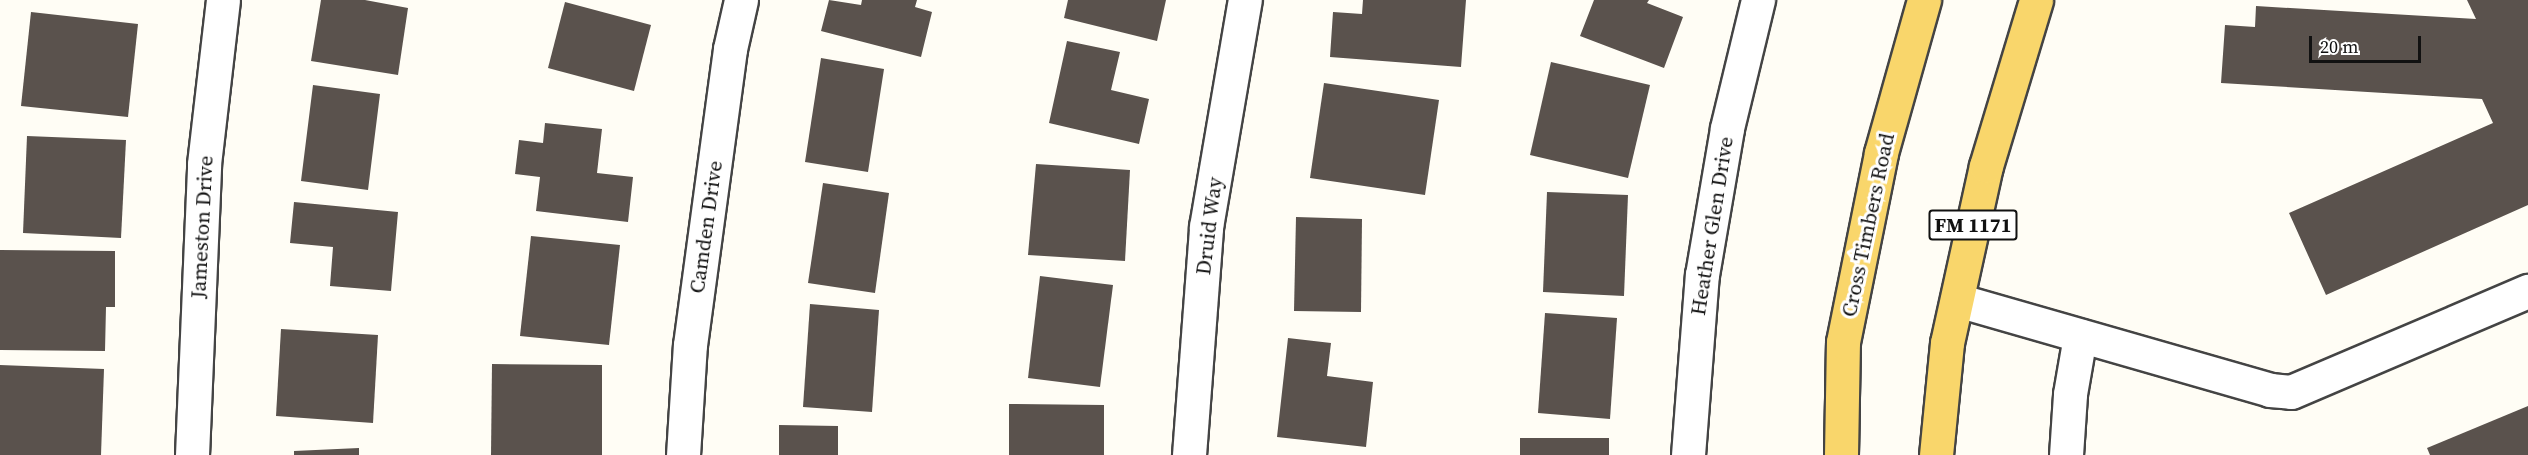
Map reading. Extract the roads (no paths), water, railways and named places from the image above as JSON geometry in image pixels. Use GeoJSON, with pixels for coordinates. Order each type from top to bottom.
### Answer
{"type":"FeatureCollection","features":[{"type":"Feature","properties":{"kind":"main road","name":"Cross Timbers Road"},"geometry":{"type":"LineString","coordinates":[[1841,455],[1843,342],[1881,153],[1924,0]]}},
{"type":"Feature","properties":{"kind":"main road","name":"FM 1171"},"geometry":{"type":"LineString","coordinates":[[1936,455],[1947,343],[1986,166],[2036,0]]}},
{"type":"Feature","properties":{"kind":"street","name":"Jameston Drive"},"geometry":{"type":"LineString","coordinates":[[192,455],[204,164],[223,0]]}},
{"type":"Feature","properties":{"kind":"street","name":"Camden Drive"},"geometry":{"type":"LineString","coordinates":[[683,455],[692,333],[730,49],[741,0]]}},
{"type":"Feature","properties":{"kind":"street","name":"Druid Way"},"geometry":{"type":"LineString","coordinates":[[1189,455],[1206,227],[1245,0]]}},
{"type":"Feature","properties":{"kind":"street","name":"Heather Glen Drive"},"geometry":{"type":"LineString","coordinates":[[1688,455],[1702,275],[1727,128],[1758,0]]}},
{"type":"Feature","properties":{"kind":"street"},"geometry":{"type":"LineString","coordinates":[[1957,300],[2270,390],[2291,392],[2528,291]]}},
{"type":"Feature","properties":{"kind":"street"},"geometry":{"type":"LineString","coordinates":[[2066,455],[2070,394],[2080,336]]}}]}
